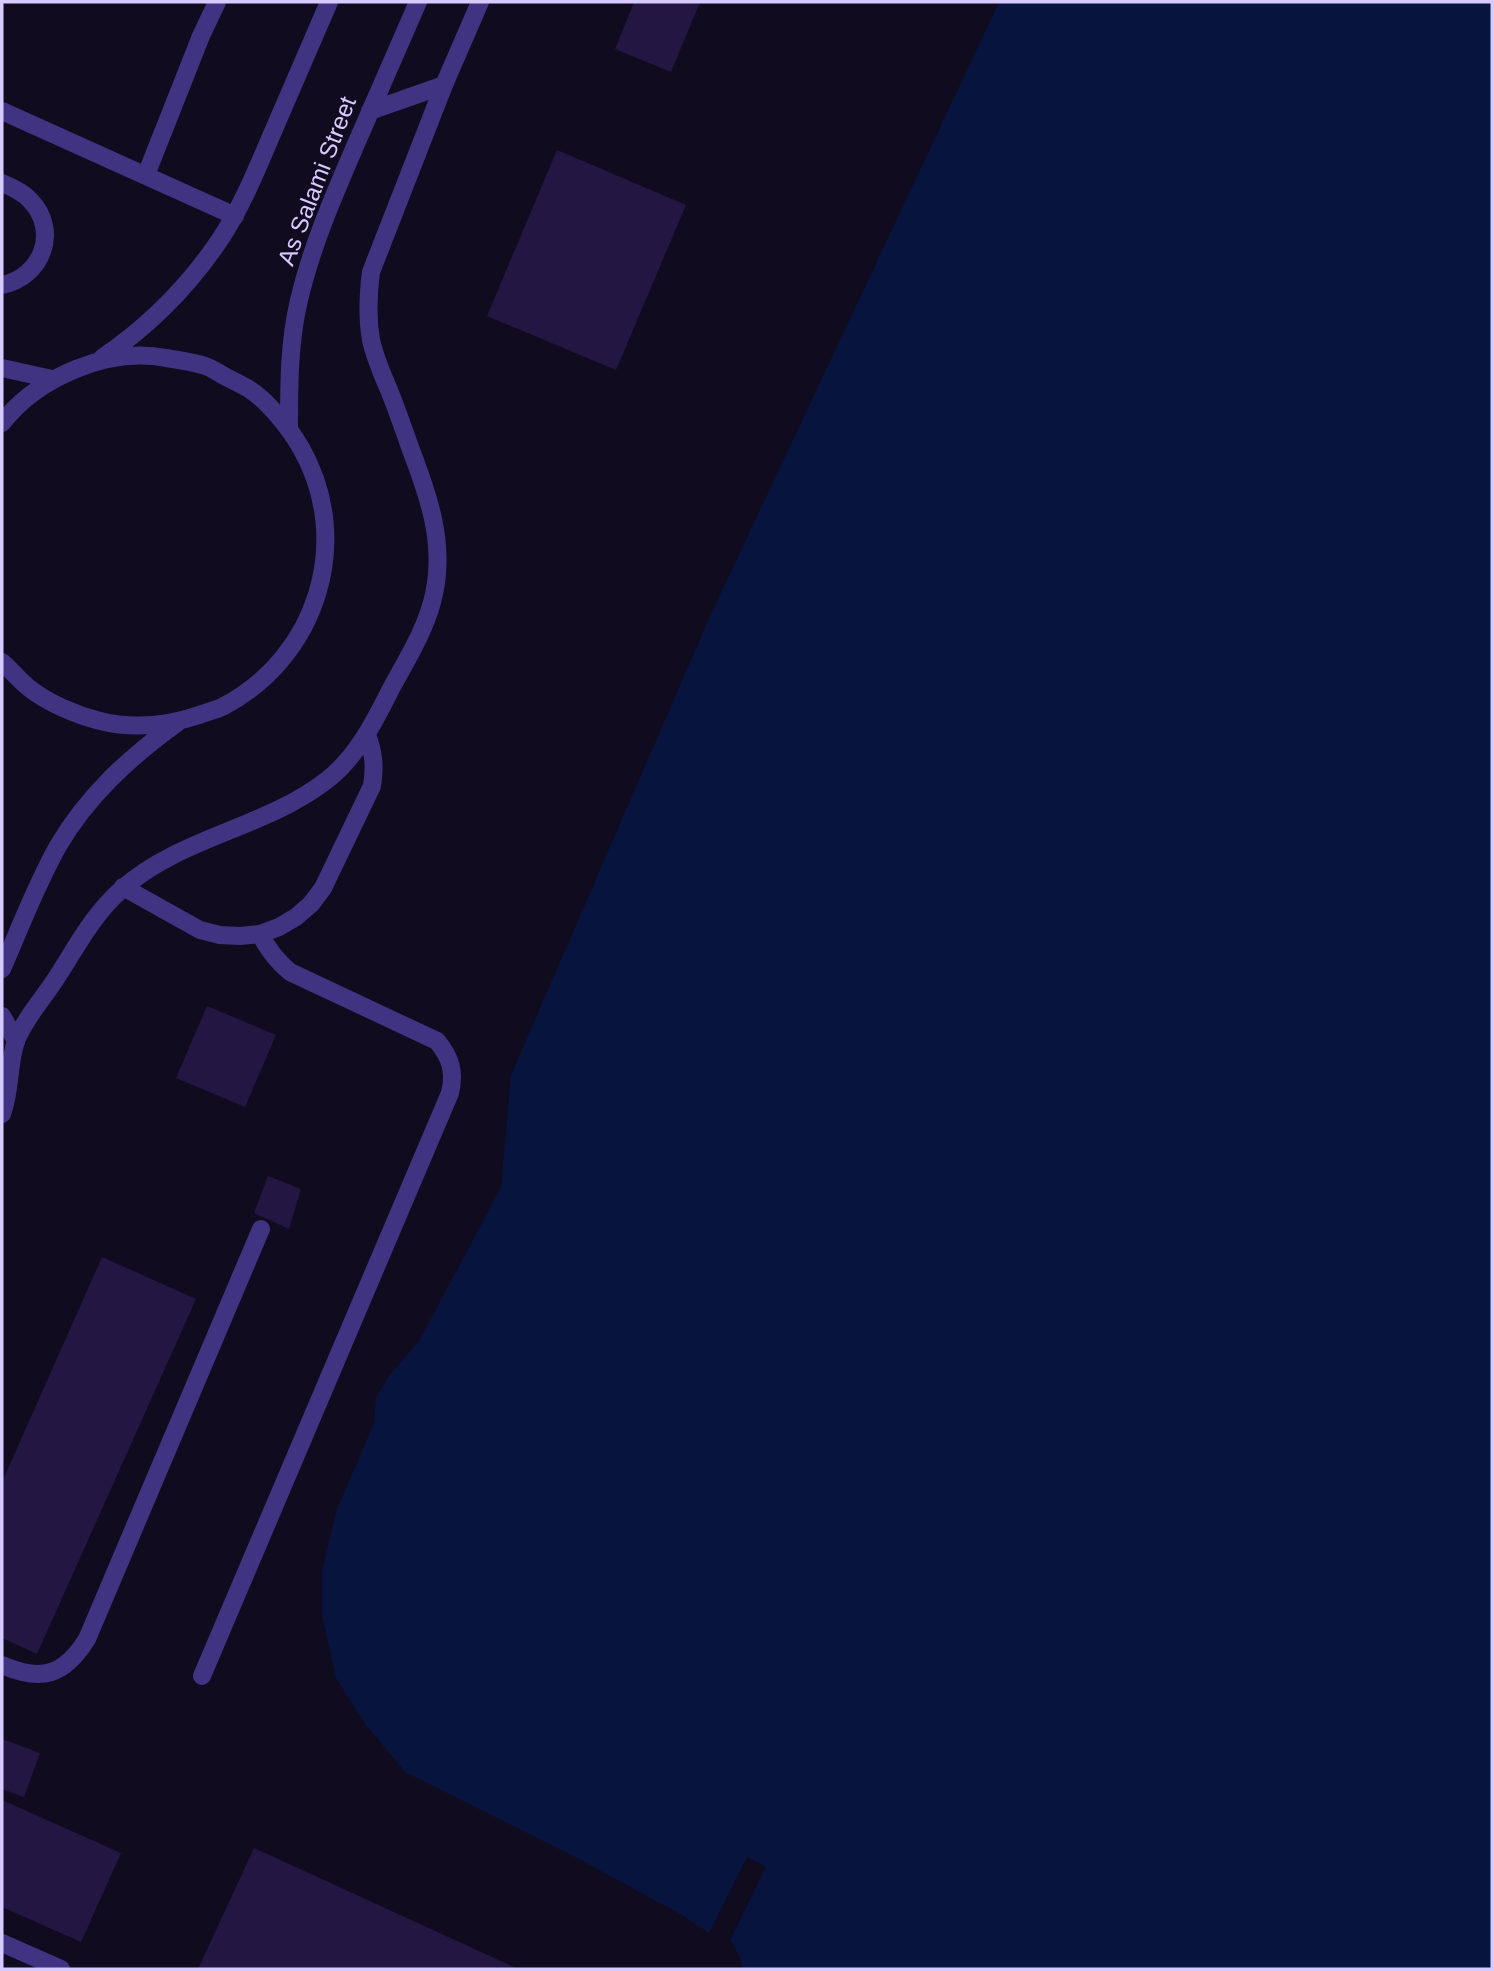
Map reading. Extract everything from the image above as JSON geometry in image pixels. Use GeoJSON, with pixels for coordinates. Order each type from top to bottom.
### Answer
{"type":"FeatureCollection","features":[{"type":"Feature","properties":{"kind":"street"},"geometry":{"type":"LineString","coordinates":[[146,175],[217,2]]}},
{"type":"Feature","properties":{"kind":"street"},"geometry":{"type":"LineString","coordinates":[[2,423],[14,407],[52,379],[99,360],[127,341],[178,294],[200,268],[235,216],[253,179],[329,2]]}},
{"type":"Feature","properties":{"kind":"street","name":"As Salami Street"},"geometry":{"type":"LineString","coordinates":[[289,428],[292,344],[302,289],[322,222],[418,2]]}},
{"type":"Feature","properties":{"kind":"street"},"geometry":{"type":"LineString","coordinates":[[2,1114],[16,1041],[92,921],[107,903],[123,887],[168,858],[304,796],[328,779],[367,735],[426,623],[438,561],[434,515],[379,367],[372,342],[368,295],[371,272],[444,85],[480,2]]}},
{"type":"Feature","properties":{"kind":"street"},"geometry":{"type":"LineString","coordinates":[[370,111],[444,85]]}},
{"type":"Feature","properties":{"kind":"street"},"geometry":{"type":"LineString","coordinates":[[2,111],[235,216]]}},
{"type":"Feature","properties":{"kind":"street"},"geometry":{"type":"LineString","coordinates":[[2,183],[30,199],[39,211],[45,242],[41,257],[32,270],[19,280],[2,285]]}},
{"type":"Feature","properties":{"kind":"street"},"geometry":{"type":"LineString","coordinates":[[2,662],[30,689],[64,708],[100,721],[139,726],[178,722],[223,707],[261,681],[293,647],[315,605],[326,560],[325,513],[313,468],[289,428],[251,391],[205,365],[152,355],[99,360]]}},
{"type":"Feature","properties":{"kind":"street"},"geometry":{"type":"LineString","coordinates":[[2,368],[52,379]]}},
{"type":"Feature","properties":{"kind":"street"},"geometry":{"type":"LineString","coordinates":[[2,969],[39,883],[59,845],[83,809],[143,747],[178,722]]}},
{"type":"Feature","properties":{"kind":"street"},"geometry":{"type":"LineString","coordinates":[[123,887],[200,929],[220,935],[260,934],[279,928],[311,904],[323,888],[372,786],[375,768],[367,735]]}},
{"type":"Feature","properties":{"kind":"street"},"geometry":{"type":"LineString","coordinates":[[202,1676],[450,1093],[453,1079],[452,1065],[437,1041],[290,972],[267,949],[260,934]]}},
{"type":"Feature","properties":{"kind":"street"},"geometry":{"type":"LineString","coordinates":[[2,1016],[16,1041]]}},
{"type":"Feature","properties":{"kind":"street"},"geometry":{"type":"LineString","coordinates":[[2,1665],[20,1673],[36,1675],[52,1672],[67,1665],[87,1639],[261,1229]]}},
{"type":"Feature","properties":{"kind":"street"},"geometry":{"type":"LineString","coordinates":[[2,1943],[61,1969]]}},
{"type":"Feature","properties":{"kind":"water"},"geometry":{"type":"Polygon","coordinates":[[[999,2],[1492,2],[1492,1969],[743,1969],[740,1957],[730,1940],[709,1933],[680,1914],[577,1858],[405,1772],[366,1725],[336,1678],[322,1616],[322,1571],[337,1509],[374,1423],[376,1398],[388,1377],[419,1341],[501,1187],[511,1075],[710,616],[999,2]]]}},
{"type":"Feature","properties":{"kind":"pier"},"geometry":{"type":"Polygon","coordinates":[[[747,1857],[766,1867],[730,1940],[709,1933],[747,1857]]]}},
{"type":"Feature","properties":{"kind":"building"},"geometry":{"type":"Polygon","coordinates":[[[634,2],[700,2],[671,72],[615,49],[634,2]]]}},
{"type":"Feature","properties":{"kind":"building"},"geometry":{"type":"Polygon","coordinates":[[[557,150],[686,205],[616,370],[487,316],[557,150]]]}},
{"type":"Feature","properties":{"kind":"building"},"geometry":{"type":"Polygon","coordinates":[[[207,1006],[276,1035],[245,1107],[176,1078],[207,1006]]]}},
{"type":"Feature","properties":{"kind":"building"},"geometry":{"type":"Polygon","coordinates":[[[268,1176],[301,1189],[289,1229],[254,1213],[268,1176]]]}},
{"type":"Feature","properties":{"kind":"building"},"geometry":{"type":"Polygon","coordinates":[[[102,1257],[196,1299],[37,1654],[2,1638],[2,1482],[102,1257]]]}},
{"type":"Feature","properties":{"kind":"building"},"geometry":{"type":"Polygon","coordinates":[[[2,1739],[40,1753],[24,1797],[2,1789],[2,1739]]]}},
{"type":"Feature","properties":{"kind":"building"},"geometry":{"type":"Polygon","coordinates":[[[2,1800],[121,1853],[81,1942],[2,1907],[2,1800]]]}},
{"type":"Feature","properties":{"kind":"building"},"geometry":{"type":"Polygon","coordinates":[[[254,1848],[518,1969],[198,1969],[254,1848]]]}}]}
